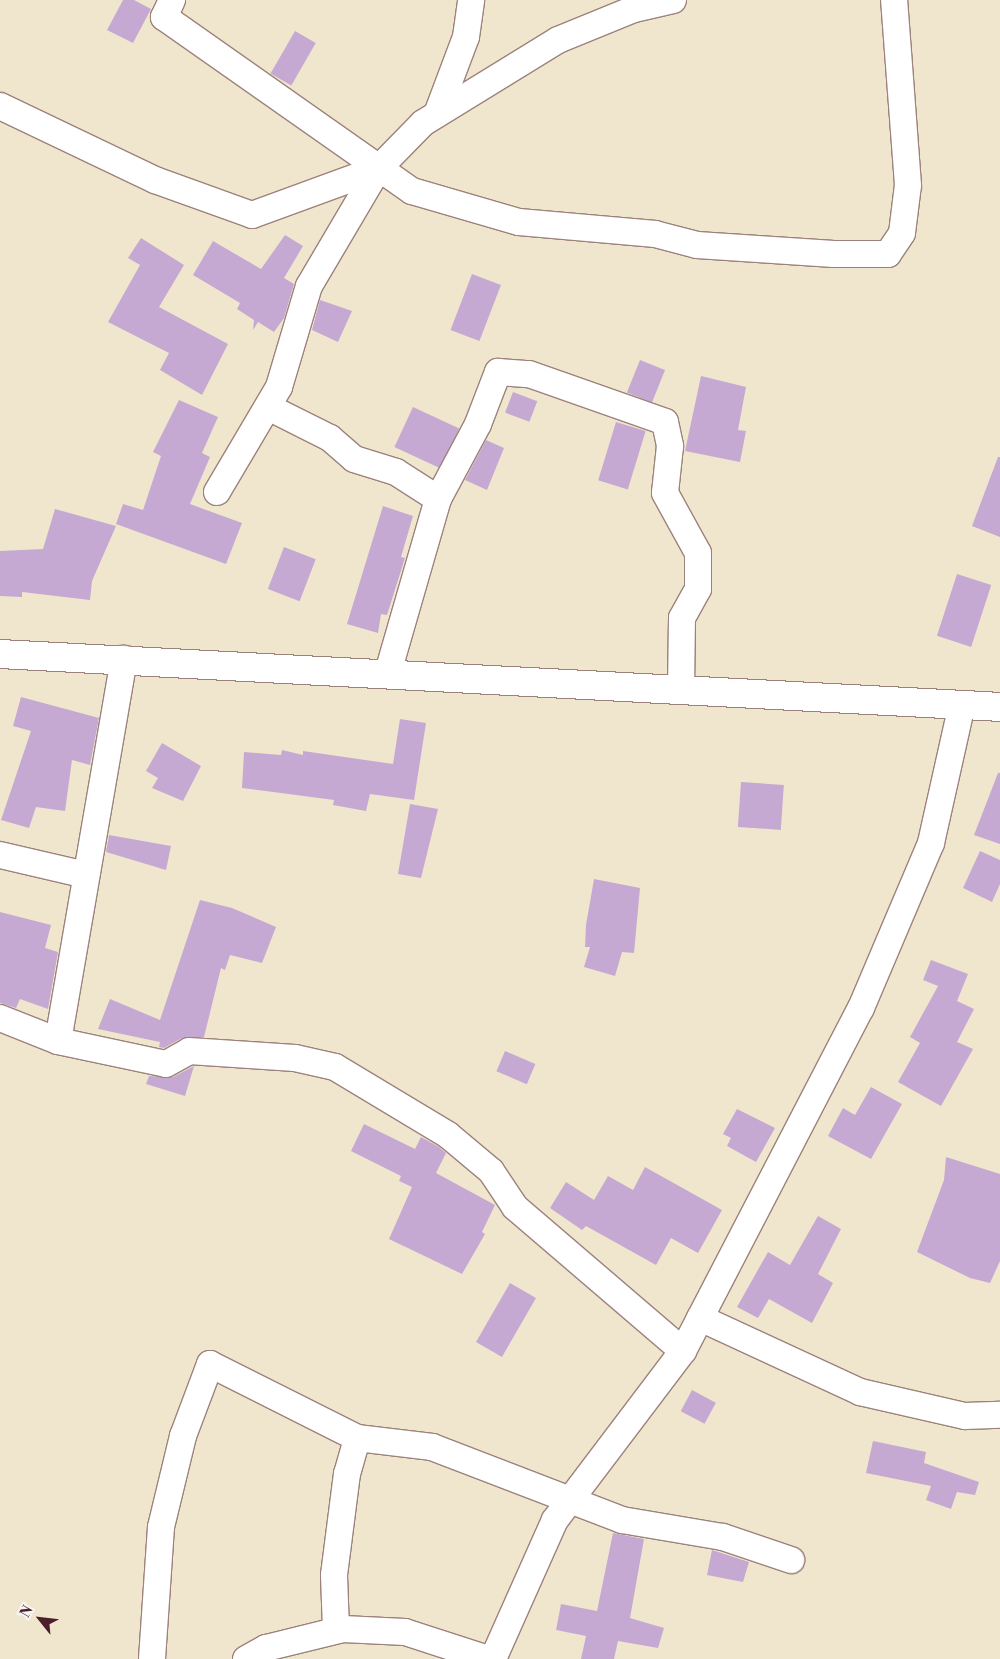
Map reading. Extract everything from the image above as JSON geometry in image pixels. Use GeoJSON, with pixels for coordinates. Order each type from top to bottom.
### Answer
{"type":"FeatureCollection","features":[{"type":"Feature","properties":{"kind":"main road"},"geometry":{"type":"LineString","coordinates":[[2,659],[124,659],[681,688],[1000,707]]}},
{"type":"Feature","properties":{"kind":"street"},"geometry":{"type":"LineString","coordinates":[[172,0],[164,17],[378,169],[412,191],[519,222],[655,234],[697,245],[888,254],[902,233],[908,185],[894,0]]}},
{"type":"Feature","properties":{"kind":"street"},"geometry":{"type":"LineString","coordinates":[[437,114],[466,37],[471,0]]}},
{"type":"Feature","properties":{"kind":"street"},"geometry":{"type":"LineString","coordinates":[[217,492],[279,387],[309,286],[378,169],[437,114],[558,40],[634,8],[673,0]]}},
{"type":"Feature","properties":{"kind":"street"},"geometry":{"type":"LineString","coordinates":[[0,106],[155,180],[252,215],[378,169]]}},
{"type":"Feature","properties":{"kind":"street"},"geometry":{"type":"LineString","coordinates":[[388,672],[438,499],[478,424],[498,372],[528,374],[664,422],[670,446],[665,493],[698,553],[698,588],[682,618],[681,688]]}},
{"type":"Feature","properties":{"kind":"street"},"geometry":{"type":"LineString","coordinates":[[268,407],[330,438],[354,459],[396,472],[438,499]]}},
{"type":"Feature","properties":{"kind":"street"},"geometry":{"type":"LineString","coordinates":[[58,1041],[124,659]]}},
{"type":"Feature","properties":{"kind":"street"},"geometry":{"type":"LineString","coordinates":[[493,1659],[555,1520],[683,1351],[861,1008],[931,843],[962,704]]}},
{"type":"Feature","properties":{"kind":"street"},"geometry":{"type":"LineString","coordinates":[[0,855],[86,875]]}},
{"type":"Feature","properties":{"kind":"street"},"geometry":{"type":"LineString","coordinates":[[0,1018],[58,1041],[166,1064],[189,1050],[296,1058],[350,1074],[448,1135],[491,1171],[522,1213],[683,1351]]}},
{"type":"Feature","properties":{"kind":"street"},"geometry":{"type":"LineString","coordinates":[[700,1318],[860,1392],[964,1416],[1000,1414]]}},
{"type":"Feature","properties":{"kind":"street"},"geometry":{"type":"LineString","coordinates":[[152,1659],[161,1527],[183,1436],[210,1364],[357,1438],[432,1447],[622,1520],[723,1537],[791,1560]]}},
{"type":"Feature","properties":{"kind":"street"},"geometry":{"type":"LineString","coordinates":[[336,1630],[334,1574],[347,1474],[357,1438]]}},
{"type":"Feature","properties":{"kind":"street"},"geometry":{"type":"LineString","coordinates":[[246,1659],[266,1648],[336,1630],[405,1632],[488,1659]]}},
{"type":"Feature","properties":{"kind":"building"},"geometry":{"type":"Polygon","coordinates":[[[123,0],[134,0],[151,9],[133,43],[107,30],[123,0]]]}},
{"type":"Feature","properties":{"kind":"building"},"geometry":{"type":"Polygon","coordinates":[[[295,31],[316,43],[291,85],[270,73],[295,31]]]}},
{"type":"Feature","properties":{"kind":"building"},"geometry":{"type":"Polygon","coordinates":[[[285,235],[303,246],[284,278],[294,284],[284,318],[274,332],[258,322],[253,330],[254,320],[237,309],[240,303],[193,275],[213,241],[261,269],[285,235]]]}},
{"type":"Feature","properties":{"kind":"building"},"geometry":{"type":"Polygon","coordinates":[[[141,238],[184,265],[159,307],[228,344],[202,395],[160,370],[169,353],[108,322],[140,265],[128,258],[141,238]]]}},
{"type":"Feature","properties":{"kind":"building"},"geometry":{"type":"Polygon","coordinates":[[[472,274],[501,285],[479,341],[450,330],[472,274]]]}},
{"type":"Feature","properties":{"kind":"building"},"geometry":{"type":"Polygon","coordinates":[[[320,300],[352,311],[338,342],[312,330],[320,300]]]}},
{"type":"Feature","properties":{"kind":"building"},"geometry":{"type":"Polygon","coordinates":[[[640,360],[665,370],[652,403],[627,392],[640,360]]]}},
{"type":"Feature","properties":{"kind":"building"},"geometry":{"type":"Polygon","coordinates":[[[701,376],[746,387],[738,430],[746,431],[740,462],[685,451],[701,376]]]}},
{"type":"Feature","properties":{"kind":"building"},"geometry":{"type":"Polygon","coordinates":[[[513,392],[537,401],[529,422],[505,413],[513,392]]]}},
{"type":"Feature","properties":{"kind":"building"},"geometry":{"type":"Polygon","coordinates":[[[179,400],[218,417],[202,453],[210,457],[190,504],[242,523],[226,564],[116,524],[123,504],[143,510],[161,456],[153,452],[179,400]]]}},
{"type":"Feature","properties":{"kind":"building"},"geometry":{"type":"Polygon","coordinates":[[[413,407],[459,429],[441,468],[394,447],[413,407]]]}},
{"type":"Feature","properties":{"kind":"building"},"geometry":{"type":"Polygon","coordinates":[[[616,422],[646,431],[628,489],[598,480],[616,422]]]}},
{"type":"Feature","properties":{"kind":"building"},"geometry":{"type":"Polygon","coordinates":[[[486,440],[504,448],[487,490],[465,480],[486,440]]]}},
{"type":"Feature","properties":{"kind":"building"},"geometry":{"type":"Polygon","coordinates":[[[998,457],[1000,457],[1000,537],[972,526],[998,457]]]}},
{"type":"Feature","properties":{"kind":"building"},"geometry":{"type":"Polygon","coordinates":[[[383,506],[413,516],[401,557],[405,558],[387,615],[381,614],[378,633],[347,624],[383,506]]]}},
{"type":"Feature","properties":{"kind":"building"},"geometry":{"type":"Polygon","coordinates":[[[55,509],[116,526],[92,581],[90,600],[22,592],[22,597],[0,596],[0,551],[43,549],[55,509]]]}},
{"type":"Feature","properties":{"kind":"building"},"geometry":{"type":"Polygon","coordinates":[[[284,547],[316,559],[300,601],[268,589],[284,547]]]}},
{"type":"Feature","properties":{"kind":"building"},"geometry":{"type":"Polygon","coordinates":[[[957,574],[991,585],[971,647],[937,636],[957,574]]]}},
{"type":"Feature","properties":{"kind":"building"},"geometry":{"type":"Polygon","coordinates":[[[21,697],[99,718],[90,765],[72,760],[65,811],[36,807],[29,828],[1,820],[31,731],[13,726],[21,697]]]}},
{"type":"Feature","properties":{"kind":"building"},"geometry":{"type":"Polygon","coordinates":[[[400,719],[426,723],[414,800],[370,794],[366,811],[333,805],[334,800],[242,788],[244,752],[281,755],[282,750],[303,755],[303,751],[393,764],[400,719]]]}},
{"type":"Feature","properties":{"kind":"building"},"geometry":{"type":"Polygon","coordinates":[[[162,743],[201,766],[183,801],[152,788],[158,778],[146,771],[162,743]]]}},
{"type":"Feature","properties":{"kind":"building"},"geometry":{"type":"Polygon","coordinates":[[[998,773],[1000,773],[1000,844],[974,835],[998,773]]]}},
{"type":"Feature","properties":{"kind":"building"},"geometry":{"type":"Polygon","coordinates":[[[741,782],[784,785],[781,830],[738,827],[741,782]]]}},
{"type":"Feature","properties":{"kind":"building"},"geometry":{"type":"Polygon","coordinates":[[[410,804],[438,809],[421,878],[398,874],[410,804]]]}},
{"type":"Feature","properties":{"kind":"building"},"geometry":{"type":"Polygon","coordinates":[[[109,835],[171,846],[166,870],[106,852],[109,835]]]}},
{"type":"Feature","properties":{"kind":"building"},"geometry":{"type":"Polygon","coordinates":[[[980,851],[1000,860],[1000,884],[992,902],[963,888],[980,851]]]}},
{"type":"Feature","properties":{"kind":"building"},"geometry":{"type":"Polygon","coordinates":[[[594,879],[640,888],[634,953],[622,952],[615,976],[584,967],[590,947],[585,947],[586,925],[594,879]]]}},
{"type":"Feature","properties":{"kind":"building"},"geometry":{"type":"Polygon","coordinates":[[[200,900],[232,908],[276,927],[262,963],[230,955],[225,970],[221,968],[204,1037],[182,1038],[164,1048],[159,1047],[160,1042],[98,1029],[110,999],[160,1020],[200,900]]]}},
{"type":"Feature","properties":{"kind":"building"},"geometry":{"type":"Polygon","coordinates":[[[0,912],[51,925],[45,948],[58,952],[48,1009],[20,999],[16,1008],[0,1003],[0,912]]]}},
{"type":"Feature","properties":{"kind":"building"},"geometry":{"type":"Polygon","coordinates":[[[931,960],[968,974],[957,1001],[974,1009],[957,1042],[973,1049],[941,1106],[898,1082],[920,1043],[910,1037],[938,986],[923,980],[931,960]]]}},
{"type":"Feature","properties":{"kind":"building"},"geometry":{"type":"Polygon","coordinates":[[[505,1051],[535,1064],[527,1084],[496,1071],[505,1051]]]}},
{"type":"Feature","properties":{"kind":"building"},"geometry":{"type":"Polygon","coordinates":[[[194,1066],[185,1096],[146,1084],[149,1076],[173,1077],[194,1066]]]}},
{"type":"Feature","properties":{"kind":"building"},"geometry":{"type":"Polygon","coordinates":[[[871,1087],[902,1104],[871,1159],[828,1136],[843,1108],[855,1115],[871,1087]]]}},
{"type":"Feature","properties":{"kind":"building"},"geometry":{"type":"Polygon","coordinates":[[[737,1109],[775,1128],[756,1162],[727,1146],[731,1138],[723,1134],[737,1109]]]}},
{"type":"Feature","properties":{"kind":"building"},"geometry":{"type":"Polygon","coordinates":[[[364,1124],[415,1149],[421,1137],[439,1147],[446,1153],[436,1173],[495,1205],[482,1232],[485,1234],[462,1274],[389,1239],[412,1187],[399,1181],[401,1176],[351,1151],[364,1124]]]}},
{"type":"Feature","properties":{"kind":"building"},"geometry":{"type":"Polygon","coordinates":[[[946,1157],[1000,1174],[1000,1261],[990,1283],[970,1278],[917,1252],[944,1180],[946,1157]]]}},
{"type":"Feature","properties":{"kind":"building"},"geometry":{"type":"Polygon","coordinates":[[[645,1167],[722,1210],[698,1253],[671,1238],[656,1265],[586,1226],[582,1230],[550,1208],[566,1182],[594,1200],[608,1176],[633,1190],[645,1167]]]}},
{"type":"Feature","properties":{"kind":"building"},"geometry":{"type":"Polygon","coordinates":[[[818,1216],[841,1229],[818,1274],[833,1283],[812,1323],[769,1299],[758,1318],[737,1307],[768,1252],[790,1265],[818,1216]]]}},
{"type":"Feature","properties":{"kind":"building"},"geometry":{"type":"Polygon","coordinates":[[[510,1283],[536,1298],[502,1357],[476,1342],[510,1283]]]}},
{"type":"Feature","properties":{"kind":"building"},"geometry":{"type":"Polygon","coordinates":[[[692,1390],[716,1403],[705,1424],[681,1411],[692,1390]]]}},
{"type":"Feature","properties":{"kind":"building"},"geometry":{"type":"Polygon","coordinates":[[[873,1441],[926,1452],[924,1463],[979,1482],[975,1495],[957,1492],[951,1509],[926,1500],[931,1486],[866,1473],[873,1441]]]}},
{"type":"Feature","properties":{"kind":"building"},"geometry":{"type":"Polygon","coordinates":[[[613,1533],[644,1539],[630,1618],[664,1628],[658,1648],[618,1641],[614,1659],[581,1659],[586,1636],[556,1630],[561,1604],[597,1611],[613,1533]]]}},
{"type":"Feature","properties":{"kind":"building"},"geometry":{"type":"Polygon","coordinates":[[[712,1550],[749,1562],[743,1582],[707,1575],[712,1550]]]}}]}
